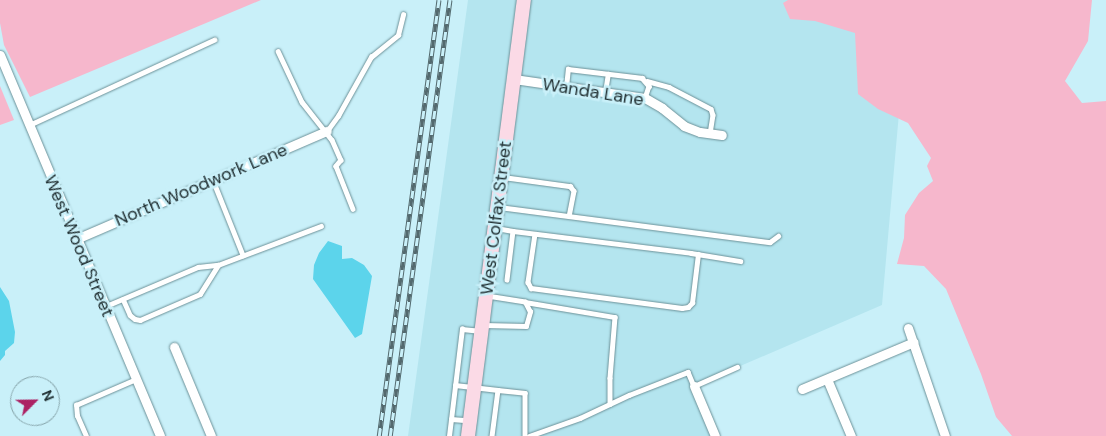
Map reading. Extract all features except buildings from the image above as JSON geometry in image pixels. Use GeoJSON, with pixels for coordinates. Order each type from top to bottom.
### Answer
{"type":"FeatureCollection","features":[{"type":"Feature","properties":{"kind":"street","name":"West Colfax Street"},"geometry":{"type":"LineString","coordinates":[[468,436],[524,0]]}},
{"type":"Feature","properties":{"kind":"street","name":"West Wood Street"},"geometry":{"type":"LineString","coordinates":[[0,55],[160,436]]}},
{"type":"Feature","properties":{"kind":"street","name":"Wanda Lane"},"geometry":{"type":"LineString","coordinates":[[514,79],[645,98],[662,108],[684,126],[710,134],[722,135]]}},
{"type":"Feature","properties":{"kind":"street","name":"North Woodwork Lane"},"geometry":{"type":"LineString","coordinates":[[76,239],[327,131]]}},
{"type":"Feature","properties":{"kind":"street"},"geometry":{"type":"LineString","coordinates":[[908,328],[945,436]]}},
{"type":"Feature","properties":{"kind":"street"},"geometry":{"type":"LineString","coordinates":[[802,390],[914,342]]}},
{"type":"Feature","properties":{"kind":"street"},"geometry":{"type":"LineString","coordinates":[[174,347],[209,436]]}},
{"type":"Feature","properties":{"kind":"street"},"geometry":{"type":"LineString","coordinates":[[827,379],[851,436]]}},
{"type":"Feature","properties":{"kind":"street"},"geometry":{"type":"LineString","coordinates":[[694,386],[715,436]]}},
{"type":"Feature","properties":{"kind":"lane"},"geometry":{"type":"LineString","coordinates":[[327,131],[338,116],[371,57],[398,35],[403,15]]}},
{"type":"Feature","properties":{"kind":"lane"},"geometry":{"type":"LineString","coordinates":[[29,125],[214,40]]}},
{"type":"Feature","properties":{"kind":"lane"},"geometry":{"type":"LineString","coordinates":[[278,51],[302,102],[327,131],[341,160],[336,166],[353,209]]}},
{"type":"Feature","properties":{"kind":"lane"},"geometry":{"type":"LineString","coordinates":[[566,87],[568,69],[642,78],[669,87],[711,109],[713,115],[710,134]]}},
{"type":"Feature","properties":{"kind":"lane"},"geometry":{"type":"LineString","coordinates":[[605,92],[608,74]]}},
{"type":"Feature","properties":{"kind":"lane"},"geometry":{"type":"LineString","coordinates":[[645,98],[649,86],[647,81]]}},
{"type":"Feature","properties":{"kind":"lane"},"geometry":{"type":"LineString","coordinates":[[502,177],[570,186],[574,191],[569,216]]}},
{"type":"Feature","properties":{"kind":"lane"},"geometry":{"type":"LineString","coordinates":[[214,180],[243,255]]}},
{"type":"Feature","properties":{"kind":"lane"},"geometry":{"type":"LineString","coordinates":[[498,206],[770,242],[778,236]]}},
{"type":"Feature","properties":{"kind":"lane"},"geometry":{"type":"LineString","coordinates":[[105,307],[198,267],[218,265],[321,226]]}},
{"type":"Feature","properties":{"kind":"lane"},"geometry":{"type":"LineString","coordinates":[[495,228],[698,254],[740,262]]}},
{"type":"Feature","properties":{"kind":"lane"},"geometry":{"type":"LineString","coordinates":[[507,280],[513,231]]}},
{"type":"Feature","properties":{"kind":"lane"},"geometry":{"type":"LineString","coordinates":[[536,234],[528,282],[531,288],[682,308],[688,307],[692,303],[698,254]]}},
{"type":"Feature","properties":{"kind":"lane"},"geometry":{"type":"LineString","coordinates":[[123,299],[130,315],[135,320],[140,320],[200,294],[218,265]]}},
{"type":"Feature","properties":{"kind":"lane"},"geometry":{"type":"LineString","coordinates":[[486,296],[615,317],[610,404]]}},
{"type":"Feature","properties":{"kind":"lane"},"geometry":{"type":"LineString","coordinates":[[449,436],[462,329],[526,326],[530,312],[524,302]]}},
{"type":"Feature","properties":{"kind":"lane"},"geometry":{"type":"LineString","coordinates":[[529,436],[580,418],[688,372],[694,386],[737,367]]}},
{"type":"Feature","properties":{"kind":"lane"},"geometry":{"type":"LineString","coordinates":[[86,436],[77,416],[76,405],[136,379]]}},
{"type":"Feature","properties":{"kind":"lane"},"geometry":{"type":"LineString","coordinates":[[455,385],[525,393],[525,436]]}},
{"type":"Feature","properties":{"kind":"lane"},"geometry":{"type":"LineString","coordinates":[[492,436],[498,390]]}},
{"type":"Feature","properties":{"kind":"lane"},"geometry":{"type":"LineString","coordinates":[[451,419],[470,420]]}},
{"type":"Feature","properties":{"kind":"shaded area"},"geometry":{"type":"Polygon","coordinates":[[[0,0],[261,0],[30,97],[4,45],[0,23],[0,0]]]}},
{"type":"Feature","properties":{"kind":"shaded area"},"geometry":{"type":"Polygon","coordinates":[[[468,0],[909,0],[882,305],[694,386],[715,436],[408,436],[468,0]]]}},
{"type":"Feature","properties":{"kind":"shaded area"},"geometry":{"type":"Polygon","coordinates":[[[788,0],[1092,0],[1088,41],[1065,81],[1082,103],[1106,101],[1106,436],[1012,436],[996,417],[981,374],[946,289],[924,266],[897,264],[904,238],[905,215],[919,193],[933,181],[927,166],[931,158],[908,123],[878,109],[858,94],[855,33],[815,21],[790,19],[783,3],[788,0]]]}},
{"type":"Feature","properties":{"kind":"shaded area"},"geometry":{"type":"Polygon","coordinates":[[[0,86],[14,120],[0,125],[0,86]]]}},
{"type":"Feature","properties":{"kind":"water"},"geometry":{"type":"Polygon","coordinates":[[[328,241],[342,246],[342,259],[352,258],[364,265],[372,276],[362,334],[355,338],[313,279],[314,265],[319,253],[328,241]]]}},
{"type":"Feature","properties":{"kind":"water"},"geometry":{"type":"Polygon","coordinates":[[[0,287],[9,301],[15,332],[14,343],[5,351],[5,355],[0,361],[0,287]]]}},
{"type":"Feature","properties":{"kind":"railway"},"geometry":{"type":"LineString","coordinates":[[379,436],[439,0]]}},
{"type":"Feature","properties":{"kind":"railway"},"geometry":{"type":"LineString","coordinates":[[390,436],[450,0]]}}]}
